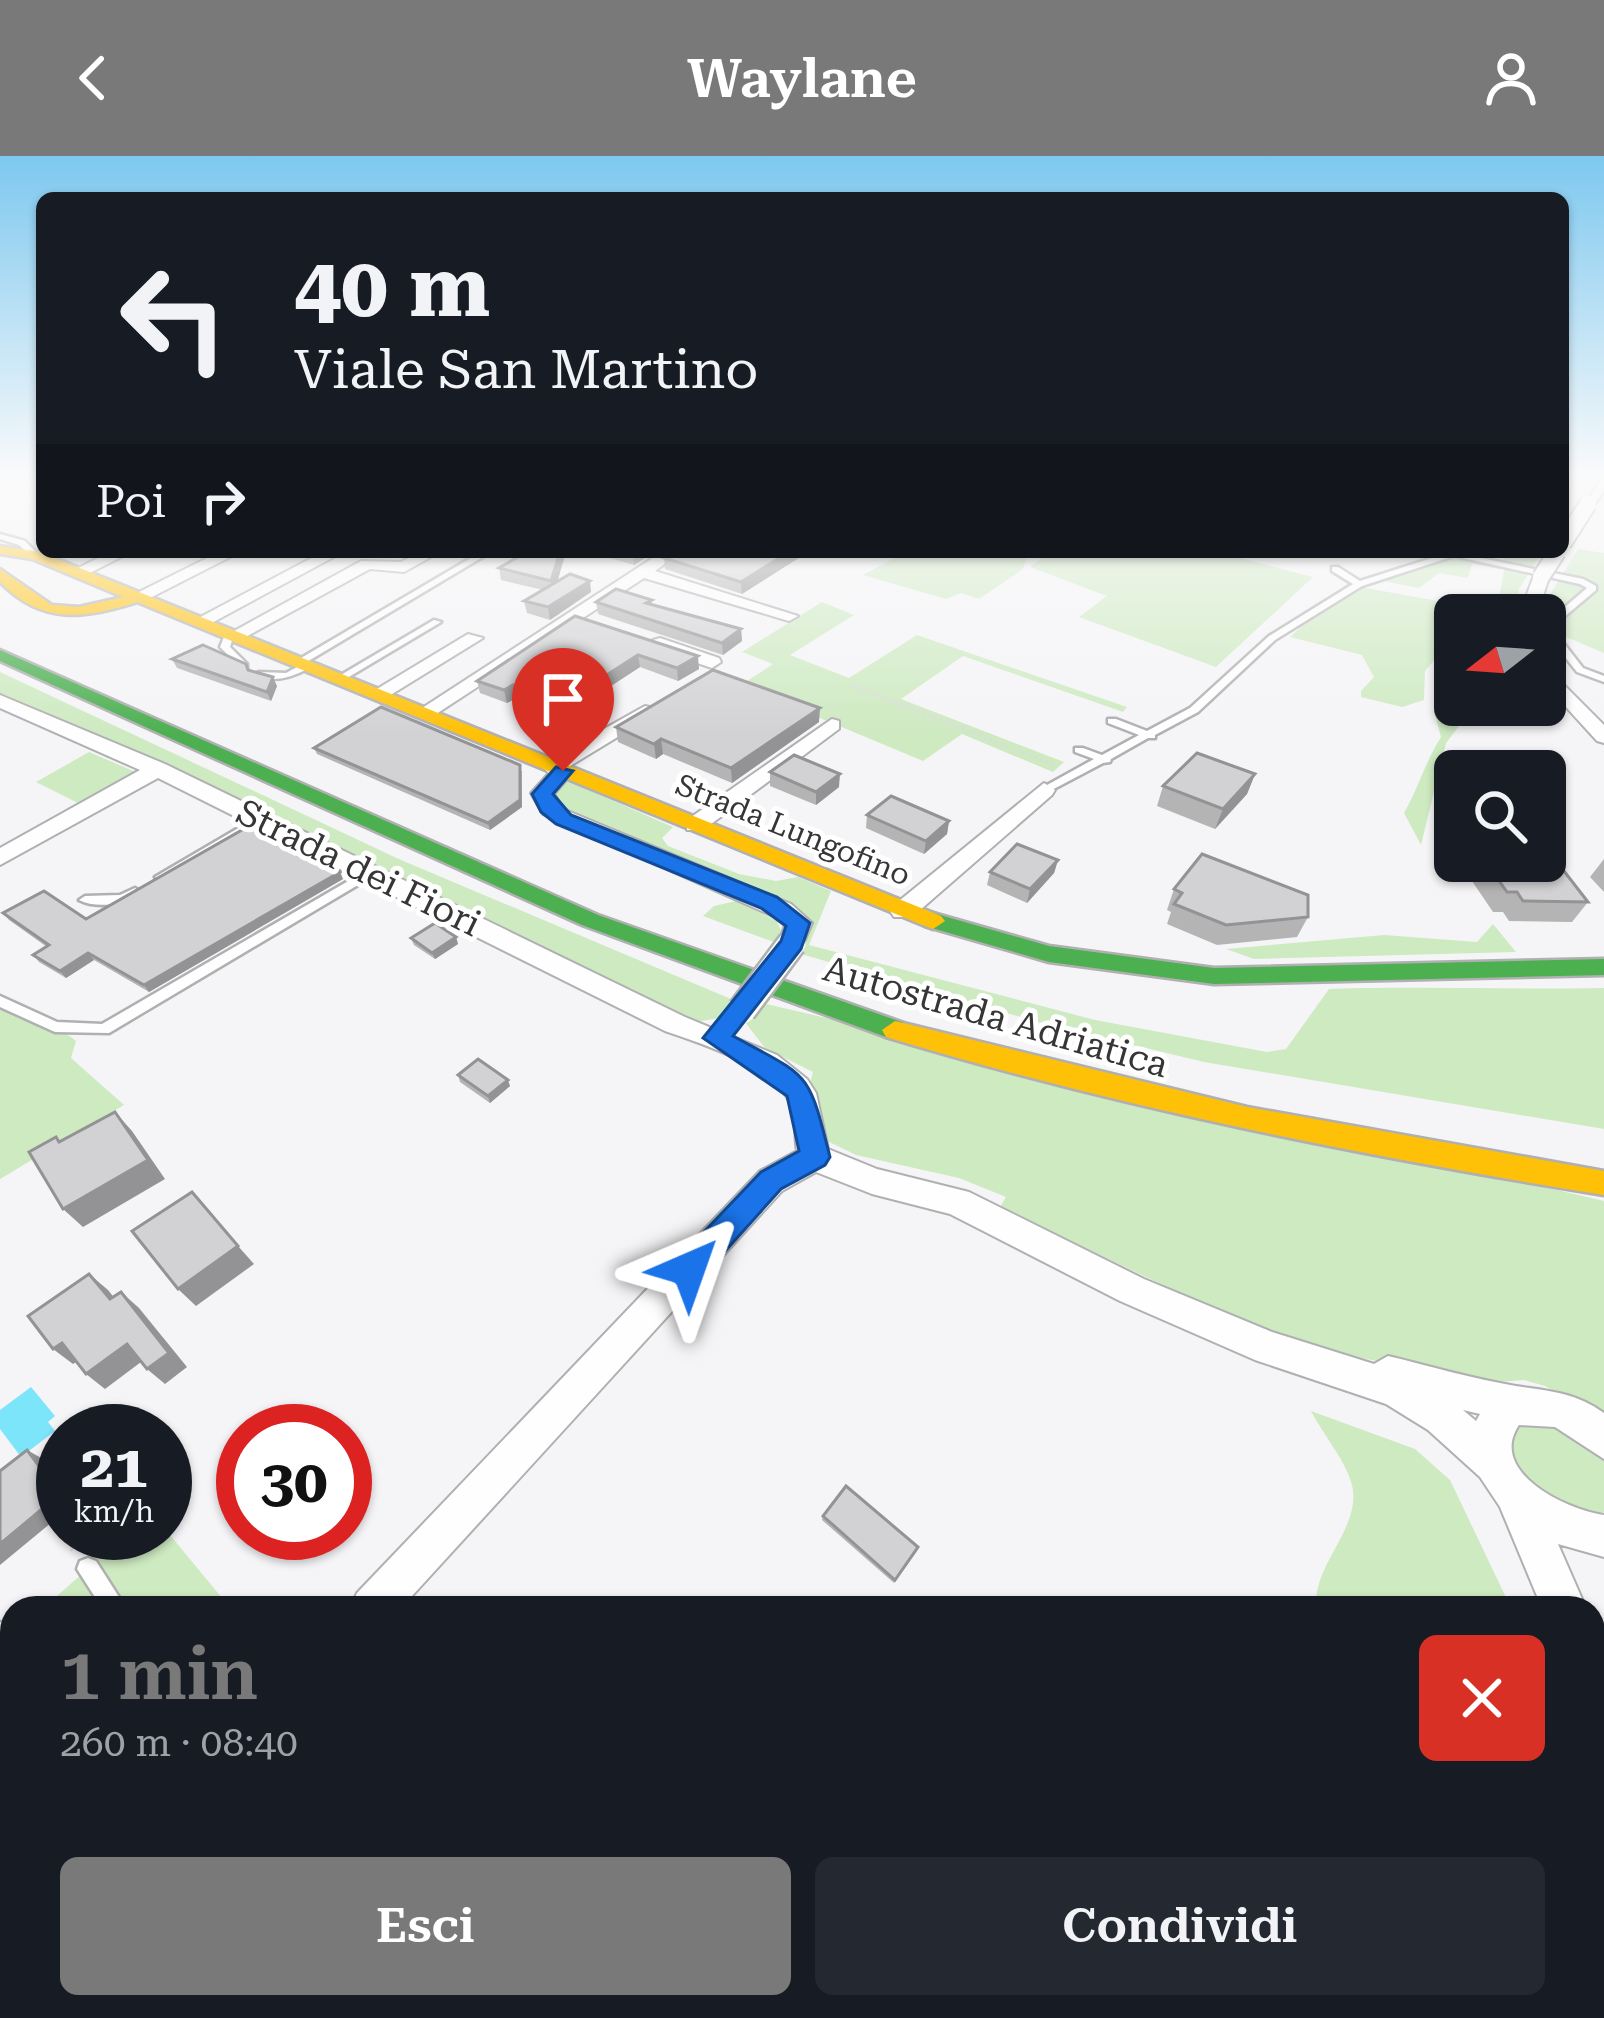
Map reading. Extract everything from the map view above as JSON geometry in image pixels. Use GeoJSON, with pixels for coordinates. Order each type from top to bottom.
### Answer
{"type":"FeatureCollection","features":[{"type":"Feature","properties":{"kind":"main road","name":"Strada Lungofino"},"geometry":{"type":"LineString","coordinates":[[50,561],[903,911],[1049,955],[1214,976],[1604,968]]}},
{"type":"Feature","properties":{"kind":"main road"},"geometry":{"type":"LineString","coordinates":[[0,573],[37,608],[94,607],[137,597]]}},
{"type":"Feature","properties":{"kind":"main road","name":"Autostrada Adriatica"},"geometry":{"type":"LineString","coordinates":[[0,635],[550,876],[783,966],[1082,1053],[1417,1123]]}},
{"type":"Feature","properties":{"kind":"main road","name":"Autostrada Adriatica"},"geometry":{"type":"LineString","coordinates":[[0,655],[580,916],[848,1015],[1011,1064],[1213,1113],[1394,1150],[1604,1183]]}},
{"type":"Feature","properties":{"kind":"street"},"geometry":{"type":"LineString","coordinates":[[78,572],[103,561]]}},
{"type":"Feature","properties":{"kind":"street"},"geometry":{"type":"LineString","coordinates":[[137,597],[213,561]]}},
{"type":"Feature","properties":{"kind":"street"},"geometry":{"type":"LineString","coordinates":[[200,622],[318,561]]}},
{"type":"Feature","properties":{"kind":"street"},"geometry":{"type":"LineString","coordinates":[[231,635],[367,564],[404,567],[415,561]]}},
{"type":"Feature","properties":{"kind":"street"},"geometry":{"type":"LineString","coordinates":[[423,714],[584,619],[659,561]]}},
{"type":"Feature","properties":{"kind":"street"},"geometry":{"type":"LineString","coordinates":[[1535,594],[1552,561]]}},
{"type":"Feature","properties":{"kind":"street"},"geometry":{"type":"LineString","coordinates":[[642,572],[789,616]]}},
{"type":"Feature","properties":{"kind":"street"},"geometry":{"type":"LineString","coordinates":[[633,636],[712,662]]}},
{"type":"Feature","properties":{"kind":"street"},"geometry":{"type":"LineString","coordinates":[[377,695],[474,638]]}},
{"type":"Feature","properties":{"kind":"street"},"geometry":{"type":"LineString","coordinates":[[1566,695],[1604,737]]}},
{"type":"Feature","properties":{"kind":"street"},"geometry":{"type":"LineString","coordinates":[[671,699],[558,769],[542,794],[554,814],[782,910],[799,923],[792,943],[716,1038]]}},
{"type":"Feature","properties":{"kind":"street","name":"Strada dei Fiori"},"geometry":{"type":"LineString","coordinates":[[0,700],[157,769],[674,1024],[716,1038],[787,1078],[800,1092],[815,1157]]}},
{"type":"Feature","properties":{"kind":"street"},"geometry":{"type":"LineString","coordinates":[[695,825],[832,725]]}},
{"type":"Feature","properties":{"kind":"street"},"geometry":{"type":"LineString","coordinates":[[0,858],[157,769]]}},
{"type":"Feature","properties":{"kind":"street"},"geometry":{"type":"LineString","coordinates":[[903,911],[1044,790]]}},
{"type":"Feature","properties":{"kind":"street"},"geometry":{"type":"LineString","coordinates":[[383,1596],[771,1181],[815,1157],[872,1181],[958,1202],[1132,1290],[1268,1348],[1396,1388],[1421,1402],[1559,1528],[1604,1536]]}},
{"type":"Feature","properties":{"kind":"street"},"geometry":{"type":"LineString","coordinates":[[1316,1363],[1423,1380],[1518,1405],[1555,1408],[1601,1434]]}},
{"type":"Feature","properties":{"kind":"street"},"geometry":{"type":"LineString","coordinates":[[1518,1405],[1495,1421],[1491,1448],[1559,1596]]}},
{"type":"Feature","properties":{"kind":"lane"},"geometry":{"type":"LineString","coordinates":[[259,675],[288,676],[473,561]]}},
{"type":"Feature","properties":{"kind":"lane"},"geometry":{"type":"LineString","coordinates":[[1044,790],[1194,710],[1272,638],[1360,584],[1432,561]]}},
{"type":"Feature","properties":{"kind":"lane"},"geometry":{"type":"LineString","coordinates":[[1485,561],[1593,588],[1566,614]]}},
{"type":"Feature","properties":{"kind":"lane"},"geometry":{"type":"LineString","coordinates":[[1335,569],[1360,584]]}},
{"type":"Feature","properties":{"kind":"lane"},"geometry":{"type":"LineString","coordinates":[[339,679],[437,622]]}},
{"type":"Feature","properties":{"kind":"lane"},"geometry":{"type":"LineString","coordinates":[[231,635],[225,647],[244,666]]}},
{"type":"Feature","properties":{"kind":"lane"},"geometry":{"type":"LineString","coordinates":[[1566,651],[1580,670],[1604,679]]}},
{"type":"Feature","properties":{"kind":"lane"},"geometry":{"type":"LineString","coordinates":[[1112,721],[1151,736]]}},
{"type":"Feature","properties":{"kind":"lane"},"geometry":{"type":"LineString","coordinates":[[1078,750],[1106,760]]}},
{"type":"Feature","properties":{"kind":"lane"},"geometry":{"type":"LineString","coordinates":[[86,900],[123,899],[259,819]]}},
{"type":"Feature","properties":{"kind":"lane"},"geometry":{"type":"LineString","coordinates":[[0,1001],[55,1027],[104,1029],[369,873]]}},
{"type":"Feature","properties":{"kind":"lane"},"geometry":{"type":"LineString","coordinates":[[88,1569],[107,1596]]}},
{"type":"Feature","properties":{"kind":"path"},"geometry":{"type":"LineString","coordinates":[[850,684],[1076,775]]}},
{"type":"Feature","properties":{"kind":"green space"},"geometry":{"type":"Polygon","coordinates":[[[889,561],[1026,561],[1022,570],[979,599],[961,593],[946,599],[863,575],[889,561]]]}},
{"type":"Feature","properties":{"kind":"green space"},"geometry":{"type":"Polygon","coordinates":[[[1038,561],[1251,561],[1313,577],[1216,667],[1079,617],[1107,596],[1030,567],[1038,561]]]}},
{"type":"Feature","properties":{"kind":"green space"},"geometry":{"type":"Polygon","coordinates":[[[1438,561],[1536,561],[1518,594],[1500,594],[1504,570],[1472,564],[1468,578],[1439,573],[1419,588],[1378,580],[1438,561]]]}},
{"type":"Feature","properties":{"kind":"green space"},"geometry":{"type":"Polygon","coordinates":[[[1571,561],[1604,561],[1604,653],[1566,637],[1566,594],[1550,594],[1571,561]]]}},
{"type":"Feature","properties":{"kind":"green space"},"geometry":{"type":"Polygon","coordinates":[[[1360,587],[1434,600],[1434,660],[1425,671],[1424,700],[1402,707],[1361,697],[1374,677],[1362,655],[1290,637],[1315,614],[1360,587]]]}},
{"type":"Feature","properties":{"kind":"green space"},"geometry":{"type":"Polygon","coordinates":[[[822,602],[854,615],[790,655],[849,678],[917,635],[1127,707],[1123,712],[963,656],[901,699],[1064,762],[1053,772],[962,734],[923,761],[741,685],[773,664],[742,652],[822,602]]]}},
{"type":"Feature","properties":{"kind":"green space"},"geometry":{"type":"Polygon","coordinates":[[[0,672],[401,860],[738,1002],[720,1018],[695,1022],[0,695],[0,672]]]}},
{"type":"Feature","properties":{"kind":"green space"},"geometry":{"type":"Polygon","coordinates":[[[1438,726],[1459,726],[1444,750],[1434,750],[1441,737],[1438,726]]]}},
{"type":"Feature","properties":{"kind":"green space"},"geometry":{"type":"Polygon","coordinates":[[[1434,750],[1434,792],[1421,845],[1404,813],[1434,750]]]}},
{"type":"Feature","properties":{"kind":"green space"},"geometry":{"type":"Polygon","coordinates":[[[89,752],[138,773],[82,805],[36,782],[89,752]]]}},
{"type":"Feature","properties":{"kind":"green space"},"geometry":{"type":"Polygon","coordinates":[[[568,781],[673,827],[662,838],[668,846],[739,874],[776,881],[798,877],[831,891],[809,945],[1095,1020],[1267,1052],[1286,1049],[1329,989],[1604,988],[1604,1129],[1204,1062],[1038,1022],[794,952],[795,910],[780,899],[556,809],[553,793],[568,781]]]}},
{"type":"Feature","properties":{"kind":"green space"},"geometry":{"type":"Polygon","coordinates":[[[736,901],[777,921],[783,936],[779,944],[703,916],[714,906],[736,901]]]}},
{"type":"Feature","properties":{"kind":"green space"},"geometry":{"type":"Polygon","coordinates":[[[1493,924],[1516,952],[1254,959],[1226,949],[1384,935],[1477,942],[1493,924]]]}},
{"type":"Feature","properties":{"kind":"green space"},"geometry":{"type":"Polygon","coordinates":[[[754,1001],[1604,1201],[1604,1418],[1524,1380],[1486,1383],[1322,1350],[1242,1323],[1000,1207],[1006,1197],[959,1178],[856,1155],[817,1136],[810,1083],[813,1072],[765,1048],[745,1022],[754,1001]]]}},
{"type":"Feature","properties":{"kind":"green space"},"geometry":{"type":"Polygon","coordinates":[[[0,1007],[76,1041],[71,1058],[124,1105],[0,1179],[0,1007]]]}},
{"type":"Feature","properties":{"kind":"green space"},"geometry":{"type":"Polygon","coordinates":[[[1311,1411],[1415,1449],[1450,1480],[1505,1596],[1317,1596],[1350,1516],[1352,1485],[1311,1411]]]}},
{"type":"Feature","properties":{"kind":"green space"},"geometry":{"type":"Polygon","coordinates":[[[1529,1421],[1557,1423],[1604,1459],[1604,1512],[1590,1516],[1558,1503],[1522,1478],[1512,1443],[1529,1421]]]}},
{"type":"Feature","properties":{"kind":"green space"},"geometry":{"type":"Polygon","coordinates":[[[98,1560],[191,1560],[220,1596],[57,1596],[98,1560]]]}},
{"type":"Feature","properties":{"kind":"water"},"geometry":{"type":"Polygon","coordinates":[[[31,1387],[45,1404],[36,1404],[36,1446],[21,1457],[0,1429],[0,1410],[31,1387]]]}},
{"type":"Feature","properties":{"kind":"building"},"geometry":{"type":"Polygon","coordinates":[[[511,561],[557,561],[551,581],[499,568],[511,561]]]}},
{"type":"Feature","properties":{"kind":"building"},"geometry":{"type":"Polygon","coordinates":[[[673,561],[775,561],[741,582],[673,561]]]}},
{"type":"Feature","properties":{"kind":"building"},"geometry":{"type":"Polygon","coordinates":[[[570,574],[590,581],[548,607],[524,601],[570,574]]]}},
{"type":"Feature","properties":{"kind":"building"},"geometry":{"type":"Polygon","coordinates":[[[616,589],[652,600],[646,603],[741,629],[722,643],[596,602],[616,589]]]}},
{"type":"Feature","properties":{"kind":"building"},"geometry":{"type":"Polygon","coordinates":[[[575,616],[698,656],[677,668],[638,655],[563,703],[513,685],[504,690],[477,681],[575,616]]]}},
{"type":"Feature","properties":{"kind":"building"},"geometry":{"type":"Polygon","coordinates":[[[203,645],[246,664],[248,670],[273,677],[267,692],[172,659],[203,645]]]}},
{"type":"Feature","properties":{"kind":"building"},"geometry":{"type":"Polygon","coordinates":[[[713,670],[820,708],[731,768],[661,739],[654,744],[616,727],[713,670]]]}},
{"type":"Feature","properties":{"kind":"building"},"geometry":{"type":"Polygon","coordinates":[[[567,705],[594,715],[558,735],[534,726],[567,705]]]}},
{"type":"Feature","properties":{"kind":"building"},"geometry":{"type":"Polygon","coordinates":[[[381,707],[520,765],[520,800],[488,823],[314,748],[381,707]]]}},
{"type":"Feature","properties":{"kind":"building"},"geometry":{"type":"Polygon","coordinates":[[[1197,753],[1255,774],[1223,809],[1163,786],[1197,753]]]}},
{"type":"Feature","properties":{"kind":"building"},"geometry":{"type":"Polygon","coordinates":[[[794,755],[840,774],[816,792],[770,772],[794,755]]]}},
{"type":"Feature","properties":{"kind":"building"},"geometry":{"type":"Polygon","coordinates":[[[891,796],[949,821],[926,841],[867,815],[891,796]]]}},
{"type":"Feature","properties":{"kind":"building"},"geometry":{"type":"Polygon","coordinates":[[[249,826],[340,872],[144,985],[88,953],[60,971],[33,955],[49,945],[3,913],[44,891],[86,919],[249,826]]]}},
{"type":"Feature","properties":{"kind":"building"},"geometry":{"type":"Polygon","coordinates":[[[1017,844],[1058,860],[1030,889],[990,872],[1017,844]]]}},
{"type":"Feature","properties":{"kind":"building"},"geometry":{"type":"Polygon","coordinates":[[[1202,854],[1308,895],[1308,917],[1226,925],[1174,904],[1182,893],[1174,889],[1202,854]]]}},
{"type":"Feature","properties":{"kind":"building"},"geometry":{"type":"Polygon","coordinates":[[[1566,874],[1588,902],[1523,901],[1517,892],[1507,892],[1500,882],[1566,882],[1566,874]]]}},
{"type":"Feature","properties":{"kind":"building"},"geometry":{"type":"Polygon","coordinates":[[[435,923],[456,937],[432,953],[411,938],[435,923]]]}},
{"type":"Feature","properties":{"kind":"building"},"geometry":{"type":"Polygon","coordinates":[[[478,1059],[508,1080],[488,1096],[458,1075],[478,1059]]]}},
{"type":"Feature","properties":{"kind":"building"},"geometry":{"type":"Polygon","coordinates":[[[115,1112],[148,1160],[63,1209],[29,1152],[115,1112]]]}},
{"type":"Feature","properties":{"kind":"building"},"geometry":{"type":"Polygon","coordinates":[[[192,1192],[238,1246],[178,1289],[132,1231],[192,1192]]]}},
{"type":"Feature","properties":{"kind":"building"},"geometry":{"type":"Polygon","coordinates":[[[89,1274],[110,1299],[121,1292],[169,1353],[147,1369],[127,1344],[86,1374],[62,1343],[53,1349],[28,1316],[89,1274]]]}},
{"type":"Feature","properties":{"kind":"building"},"geometry":{"type":"Polygon","coordinates":[[[27,1450],[36,1462],[36,1514],[0,1544],[0,1471],[27,1450]]]}},
{"type":"Feature","properties":{"kind":"building"},"geometry":{"type":"Polygon","coordinates":[[[846,1486],[918,1547],[895,1580],[823,1516],[846,1486]]]}},
{"type":"Feature","properties":{"kind":"traffic: fast"},"geometry":{"type":"LineString","coordinates":[[0,655],[590,920],[895,1030]]}},
{"type":"Feature","properties":{"kind":"traffic: fast"},"geometry":{"type":"LineString","coordinates":[[933,921],[1049,954],[1214,976],[1604,967]]}},
{"type":"Feature","properties":{"kind":"traffic: slow"},"geometry":{"type":"LineString","coordinates":[[49,561],[933,921]]}},
{"type":"Feature","properties":{"kind":"traffic: slow"},"geometry":{"type":"LineString","coordinates":[[0,573],[32,602],[63,612],[138,597]]}},
{"type":"Feature","properties":{"kind":"traffic: slow"},"geometry":{"type":"LineString","coordinates":[[895,1030],[1247,1118],[1604,1183]]}},
{"type":"Feature","properties":{"kind":"route"},"geometry":{"type":"LineString","coordinates":[[563,771],[544,786],[542,794],[548,808],[563,820],[769,902],[799,923],[792,943],[716,1038],[787,1078],[800,1092],[815,1157],[771,1181],[689,1269]]}}]}
